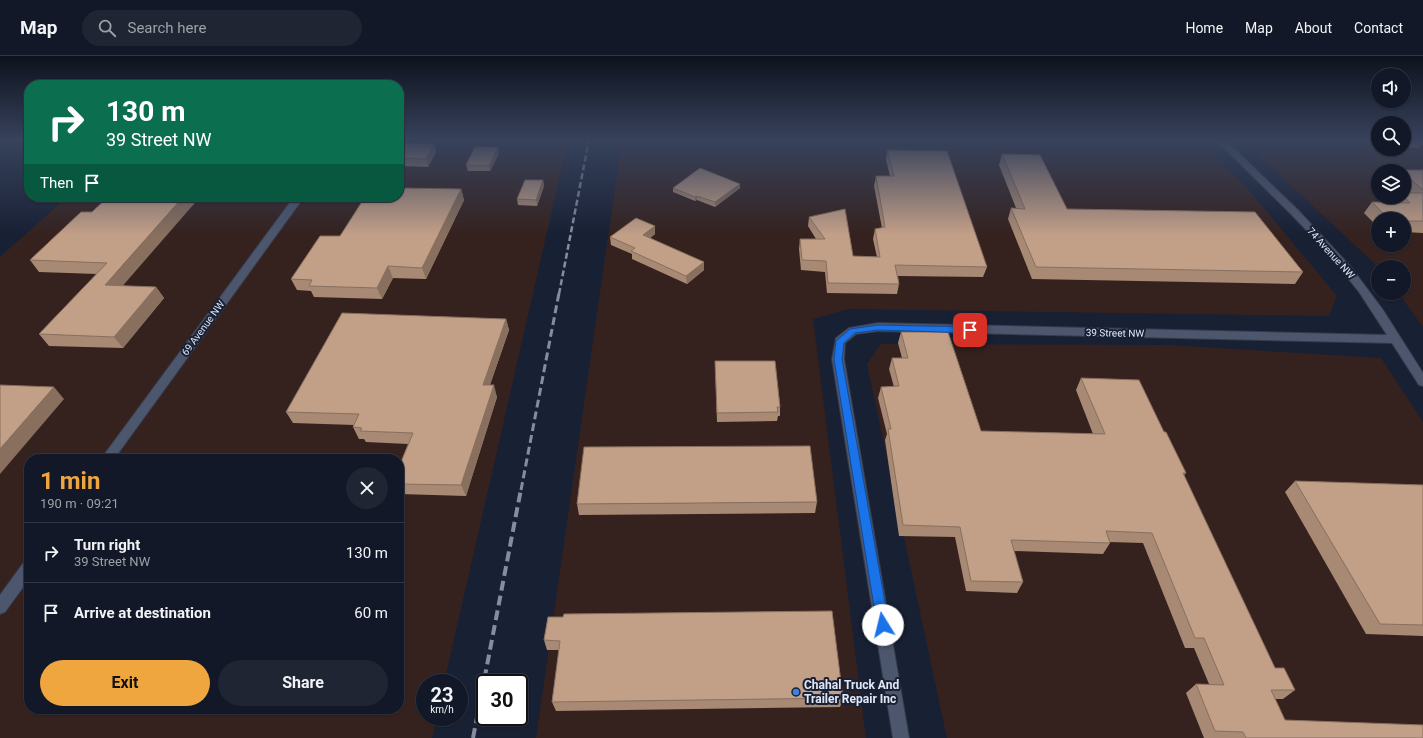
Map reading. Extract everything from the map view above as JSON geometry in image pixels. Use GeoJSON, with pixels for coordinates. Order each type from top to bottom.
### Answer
{"type":"FeatureCollection","features":[{"type":"Feature","properties":{"kind":"street","name":"74 Avenue NW"},"geometry":{"type":"LineString","coordinates":[[1252,172],[1332,252],[1363,290],[1423,382]]}},
{"type":"Feature","properties":{"kind":"street","name":"69 Avenue NW"},"geometry":{"type":"LineString","coordinates":[[111,454],[295,202]]}},
{"type":"Feature","properties":{"kind":"street","name":"39 Street NW"},"geometry":{"type":"LineString","coordinates":[[901,738],[838,359],[840,341],[853,331],[878,327],[1395,339]]}},
{"type":"Feature","properties":{"kind":"street"},"geometry":{"type":"LineString","coordinates":[[0,607],[24,574]]}},
{"type":"Feature","properties":{"kind":"shaded area"},"geometry":{"type":"Polygon","coordinates":[[[404,172],[561,172],[446,674],[416,674],[416,726],[435,726],[432,738],[0,738],[0,257],[61,202],[404,202],[404,172]]]}},
{"type":"Feature","properties":{"kind":"shaded area"},"geometry":{"type":"Polygon","coordinates":[[[617,172],[1231,172],[1248,189],[1337,296],[1329,316],[849,309],[813,319],[866,738],[536,738],[617,172]]]}},
{"type":"Feature","properties":{"kind":"shaded area"},"geometry":{"type":"Polygon","coordinates":[[[1277,172],[1371,172],[1371,204],[1411,204],[1411,172],[1423,172],[1423,327],[1403,300],[1411,300],[1411,260],[1371,260],[1277,172]]]}},
{"type":"Feature","properties":{"kind":"shaded area"},"geometry":{"type":"Polygon","coordinates":[[[881,344],[1169,345],[1381,358],[1423,422],[1423,738],[947,738],[867,364],[881,344]]]}},
{"type":"Feature","properties":{"kind":"building"},"geometry":{"type":"Polygon","coordinates":[[[695,172],[710,172],[740,184],[715,202],[697,196],[695,197],[673,188],[695,172]]]}},
{"type":"Feature","properties":{"kind":"building"},"geometry":{"type":"Polygon","coordinates":[[[893,172],[954,172],[987,267],[895,265],[899,284],[828,283],[826,261],[802,260],[800,239],[825,239],[809,217],[845,209],[853,256],[880,257],[875,229],[885,227],[876,176],[894,176],[893,172]]]}},
{"type":"Feature","properties":{"kind":"building"},"geometry":{"type":"Polygon","coordinates":[[[1009,172],[1048,172],[1067,209],[1255,212],[1303,272],[1036,267],[1011,208],[1025,209],[1009,172]]]}},
{"type":"Feature","properties":{"kind":"building"},"geometry":{"type":"Polygon","coordinates":[[[1411,172],[1423,172],[1423,190],[1411,179],[1411,172]]]}},
{"type":"Feature","properties":{"kind":"building"},"geometry":{"type":"Polygon","coordinates":[[[525,180],[543,180],[536,200],[517,199],[525,180]]]}},
{"type":"Feature","properties":{"kind":"building"},"geometry":{"type":"Polygon","coordinates":[[[404,188],[461,189],[422,268],[388,266],[377,288],[309,286],[312,280],[291,279],[320,236],[340,236],[362,202],[404,202],[404,188]]]}},
{"type":"Feature","properties":{"kind":"building"},"geometry":{"type":"Polygon","coordinates":[[[1411,193],[1423,193],[1423,221],[1411,221],[1411,212],[1382,212],[1374,204],[1411,204],[1411,193]]]}},
{"type":"Feature","properties":{"kind":"building"},"geometry":{"type":"Polygon","coordinates":[[[103,202],[179,202],[105,285],[156,287],[114,337],[39,334],[107,263],[30,260],[81,212],[92,212],[103,202]]]}},
{"type":"Feature","properties":{"kind":"building"},"geometry":{"type":"Polygon","coordinates":[[[636,218],[655,226],[643,235],[704,262],[686,276],[631,251],[635,248],[610,237],[636,218]]]}},
{"type":"Feature","properties":{"kind":"building"},"geometry":{"type":"Polygon","coordinates":[[[342,313],[506,319],[483,385],[494,385],[461,485],[404,484],[404,455],[413,433],[360,431],[362,428],[353,427],[359,414],[286,412],[342,313]]]}},
{"type":"Feature","properties":{"kind":"building"},"geometry":{"type":"Polygon","coordinates":[[[901,332],[948,332],[981,431],[1105,434],[1081,378],[1139,380],[1186,473],[1183,473],[1275,668],[1284,668],[1295,690],[1271,690],[1285,720],[1423,725],[1423,738],[1246,738],[1243,732],[1215,731],[1196,684],[1224,685],[1204,638],[1195,638],[1152,533],[1106,531],[1110,543],[1011,540],[1023,582],[971,581],[960,527],[903,525],[888,429],[891,429],[881,387],[899,386],[892,358],[908,358],[901,332]]]}},
{"type":"Feature","properties":{"kind":"building"},"geometry":{"type":"Polygon","coordinates":[[[715,361],[775,361],[780,407],[777,407],[778,412],[717,413],[715,361]]]}},
{"type":"Feature","properties":{"kind":"building"},"geometry":{"type":"Polygon","coordinates":[[[0,385],[54,387],[0,449],[0,385]]]}},
{"type":"Feature","properties":{"kind":"building"},"geometry":{"type":"Polygon","coordinates":[[[810,446],[817,502],[577,504],[584,447],[810,446]]]}},
{"type":"Feature","properties":{"kind":"building"},"geometry":{"type":"Polygon","coordinates":[[[1295,481],[1423,485],[1423,625],[1380,624],[1295,481]]]}},
{"type":"Feature","properties":{"kind":"building"},"geometry":{"type":"Polygon","coordinates":[[[832,611],[843,698],[552,702],[560,641],[544,640],[548,617],[563,617],[564,614],[832,611]]]}},
{"type":"Feature","properties":{"kind":"railway"},"geometry":{"type":"LineString","coordinates":[[559,294],[583,172]]}},
{"type":"Feature","properties":{"kind":"railway"},"geometry":{"type":"LineString","coordinates":[[521,490],[559,293]]}},
{"type":"Feature","properties":{"kind":"railway"},"geometry":{"type":"LineString","coordinates":[[473,738],[521,489]]}},
{"type":"Feature","properties":{"kind":"place","name":"Chahal Truck And Trailer Repair Inc"},"geometry":{"type":"Point","coordinates":[796,692]}},
{"type":"Feature","properties":{"kind":"route"},"geometry":{"type":"LineString","coordinates":[[883,625],[838,359],[840,341],[853,331],[878,327],[970,330]]}}]}
